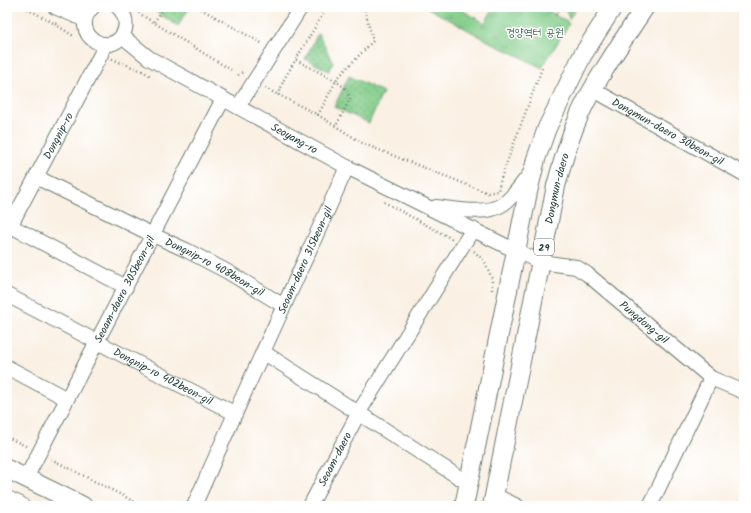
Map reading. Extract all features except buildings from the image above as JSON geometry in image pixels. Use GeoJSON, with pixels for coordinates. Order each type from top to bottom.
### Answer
{"type":"FeatureCollection","features":[{"type":"Feature","properties":{"kind":"main road","name":"29"},"geometry":{"type":"LineString","coordinates":[[464,506],[533,169],[547,128],[582,56],[613,7]]}},
{"type":"Feature","properties":{"kind":"main road","name":"Dongmun-daero"},"geometry":{"type":"LineString","coordinates":[[493,501],[556,186],[563,161],[577,120],[592,90],[618,47],[645,7]]}},
{"type":"Feature","properties":{"kind":"main road"},"geometry":{"type":"LineString","coordinates":[[7,469],[83,506]]}},
{"type":"Feature","properties":{"kind":"main road"},"geometry":{"type":"LineString","coordinates":[[7,500],[20,506]]}},
{"type":"Feature","properties":{"kind":"street"},"geometry":{"type":"LineString","coordinates":[[55,7],[85,20]]}},
{"type":"Feature","properties":{"kind":"street"},"geometry":{"type":"LineString","coordinates":[[93,7],[87,13],[85,27],[87,34],[92,40],[98,43],[102,49],[118,40],[125,30],[126,18],[118,7]]}},
{"type":"Feature","properties":{"kind":"street"},"geometry":{"type":"LineString","coordinates":[[238,107],[301,7]]}},
{"type":"Feature","properties":{"kind":"street","name":"Seoyang-ro"},"geometry":{"type":"LineString","coordinates":[[122,36],[149,58],[347,167],[541,262]]}},
{"type":"Feature","properties":{"kind":"street","name":"Dongnip-ro"},"geometry":{"type":"LineString","coordinates":[[102,49],[36,178],[8,227],[126,287]]}},
{"type":"Feature","properties":{"kind":"street","name":"Dongmun-daero 30beon-gil"},"geometry":{"type":"LineString","coordinates":[[592,90],[744,174]]}},
{"type":"Feature","properties":{"kind":"street","name":"Seoam-daero 305beon-gil"},"geometry":{"type":"LineString","coordinates":[[26,478],[223,99]]}},
{"type":"Feature","properties":{"kind":"street","name":"Seoam-daero 315beon-gil"},"geometry":{"type":"LineString","coordinates":[[194,506],[234,413],[347,167]]}},
{"type":"Feature","properties":{"kind":"street"},"geometry":{"type":"LineString","coordinates":[[426,206],[479,211],[489,210],[504,204],[533,169]]}},
{"type":"Feature","properties":{"kind":"street","name":"Dongnip-ro 408beon-gil"},"geometry":{"type":"LineString","coordinates":[[36,178],[186,250],[228,272],[284,306]]}},
{"type":"Feature","properties":{"kind":"street"},"geometry":{"type":"LineString","coordinates":[[359,412],[473,230]]}},
{"type":"Feature","properties":{"kind":"street","name":"Pungdong-gil"},"geometry":{"type":"LineString","coordinates":[[541,262],[576,267],[587,274],[711,378],[744,392]]}},
{"type":"Feature","properties":{"kind":"street","name":"Dongnip-ro 402beon-gil"},"geometry":{"type":"LineString","coordinates":[[7,295],[234,413]]}},
{"type":"Feature","properties":{"kind":"street"},"geometry":{"type":"LineString","coordinates":[[263,352],[468,483]]}},
{"type":"Feature","properties":{"kind":"street"},"geometry":{"type":"LineString","coordinates":[[7,367],[67,399]]}},
{"type":"Feature","properties":{"kind":"street"},"geometry":{"type":"LineString","coordinates":[[650,506],[711,378]]}},
{"type":"Feature","properties":{"kind":"street","name":"Seoam-daero"},"geometry":{"type":"LineString","coordinates":[[310,506],[359,412]]}},
{"type":"Feature","properties":{"kind":"street"},"geometry":{"type":"LineString","coordinates":[[493,501],[517,506]]}},
{"type":"Feature","properties":{"kind":"path"},"geometry":{"type":"LineString","coordinates":[[135,7],[140,14],[231,70]]}},
{"type":"Feature","properties":{"kind":"path"},"geometry":{"type":"LineString","coordinates":[[154,22],[165,7]]}},
{"type":"Feature","properties":{"kind":"path"},"geometry":{"type":"LineString","coordinates":[[279,95],[284,81],[327,7]]}},
{"type":"Feature","properties":{"kind":"path"},"geometry":{"type":"LineString","coordinates":[[318,115],[336,81],[373,42],[364,7]]}},
{"type":"Feature","properties":{"kind":"path"},"geometry":{"type":"LineString","coordinates":[[556,14],[560,7]]}},
{"type":"Feature","properties":{"kind":"path"},"geometry":{"type":"LineString","coordinates":[[201,8],[264,45]]}},
{"type":"Feature","properties":{"kind":"path"},"geometry":{"type":"LineString","coordinates":[[55,24],[79,40]]}},
{"type":"Feature","properties":{"kind":"path"},"geometry":{"type":"LineString","coordinates":[[102,49],[156,79]]}},
{"type":"Feature","properties":{"kind":"path"},"geometry":{"type":"LineString","coordinates":[[296,60],[336,81],[346,89],[350,99],[336,126]]}},
{"type":"Feature","properties":{"kind":"path"},"geometry":{"type":"LineString","coordinates":[[263,87],[318,115],[364,144],[488,193],[498,190],[501,178],[542,68]]}},
{"type":"Feature","properties":{"kind":"path"},"geometry":{"type":"LineString","coordinates":[[382,201],[476,252],[485,262],[492,279],[492,295]]}},
{"type":"Feature","properties":{"kind":"path"},"geometry":{"type":"LineString","coordinates":[[7,437],[143,506]]}},
{"type":"Feature","properties":{"kind":"green space"},"geometry":{"type":"Polygon","coordinates":[[[149,7],[190,7],[178,26],[149,7]]]}},
{"type":"Feature","properties":{"kind":"green space","name":"경양역터 공원"},"geometry":{"type":"Polygon","coordinates":[[[428,7],[456,7],[485,23],[494,7],[543,7],[558,17],[566,20],[569,24],[542,68],[499,47],[428,7]]]}},
{"type":"Feature","properties":{"kind":"green space"},"geometry":{"type":"Polygon","coordinates":[[[567,7],[577,7],[569,19],[566,9],[567,7]]]}},
{"type":"Feature","properties":{"kind":"green space"},"geometry":{"type":"Polygon","coordinates":[[[318,33],[333,63],[329,71],[305,59],[318,33]]]}},
{"type":"Feature","properties":{"kind":"green space"},"geometry":{"type":"Polygon","coordinates":[[[349,76],[383,92],[369,123],[334,107],[349,76]]]}}]}
